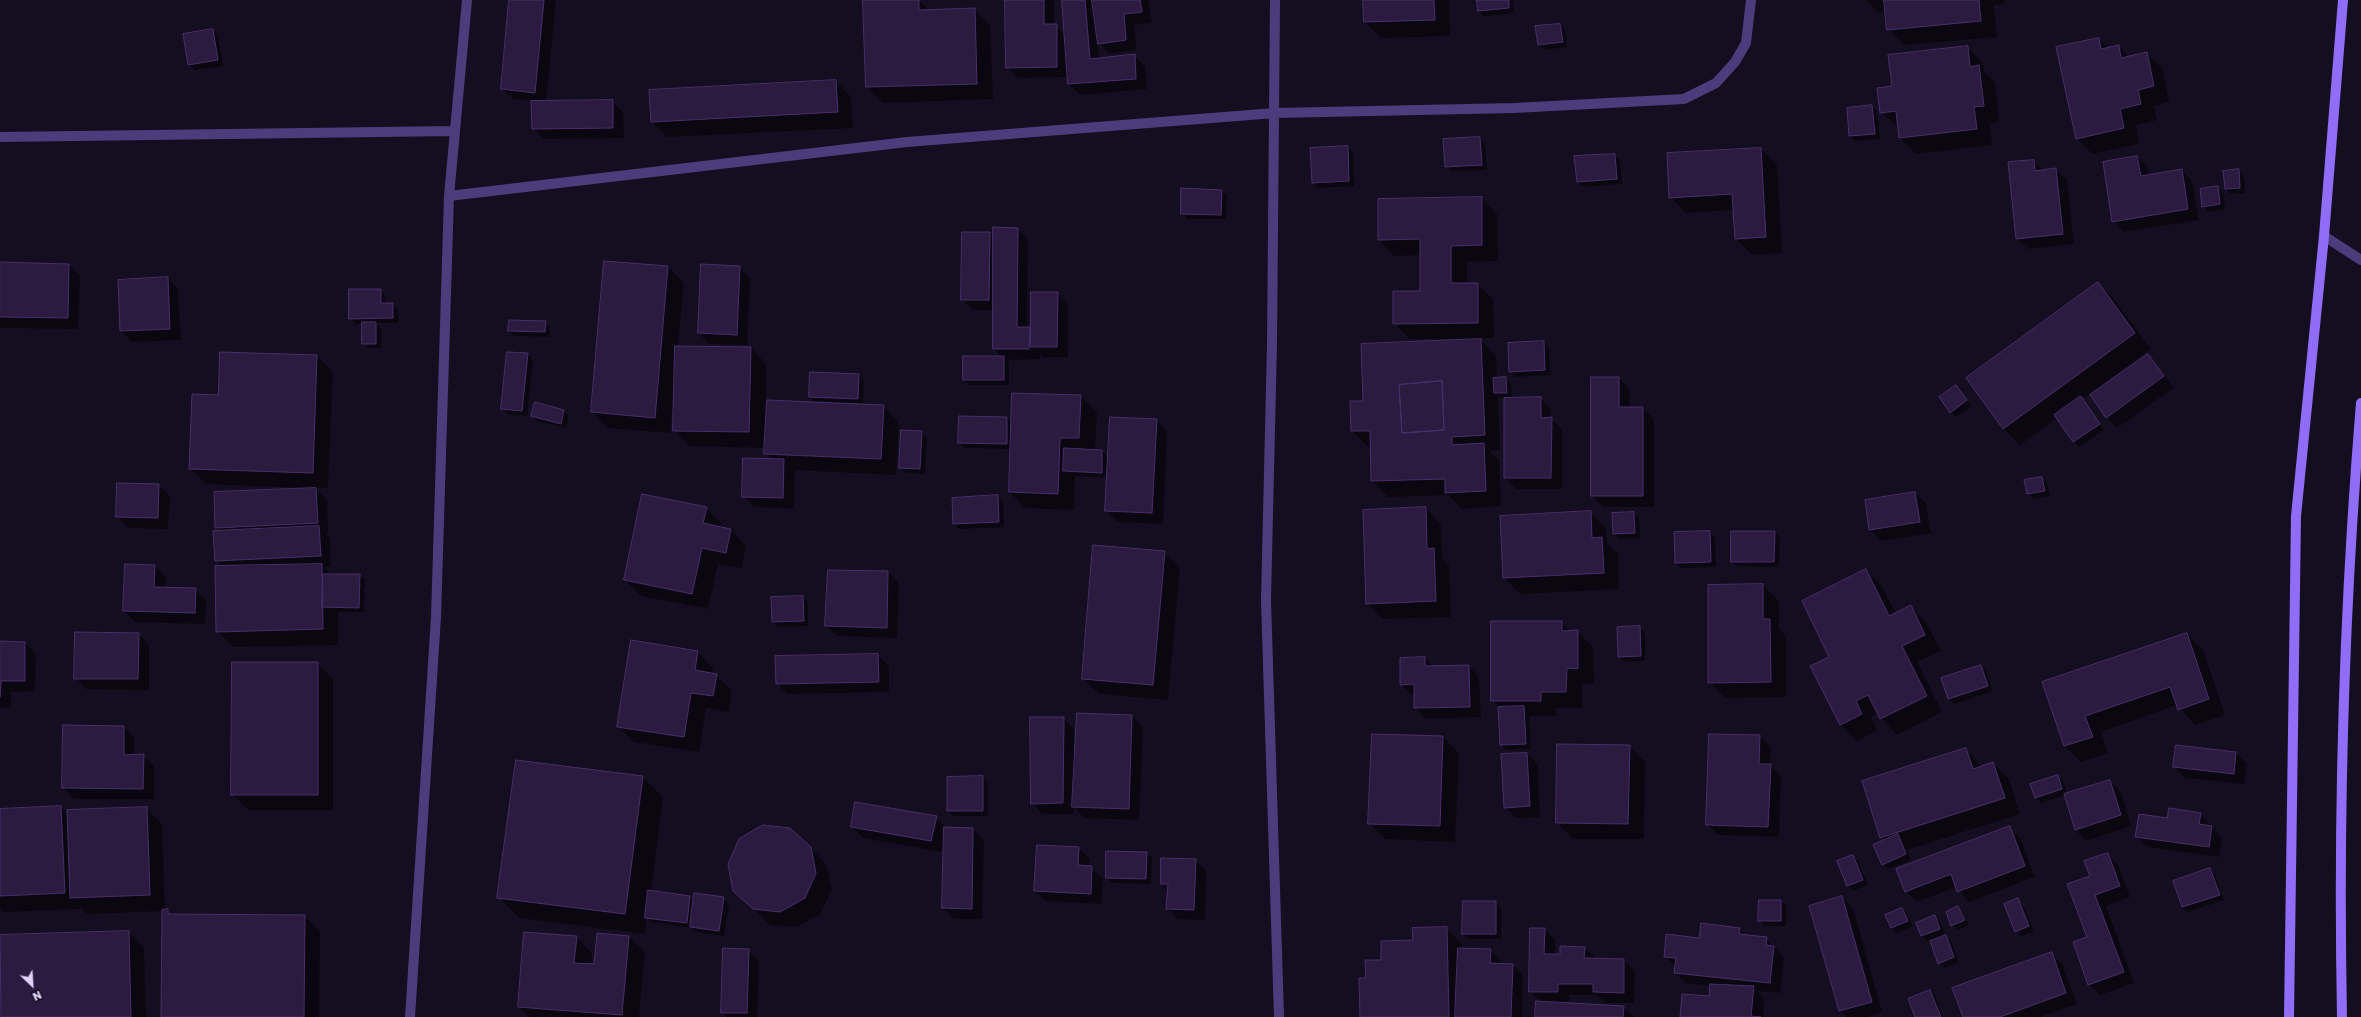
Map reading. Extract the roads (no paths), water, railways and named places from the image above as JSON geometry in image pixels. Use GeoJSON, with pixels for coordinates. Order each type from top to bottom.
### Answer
{"type":"FeatureCollection","features":[{"type":"Feature","properties":{"kind":"main road"},"geometry":{"type":"LineString","coordinates":[[2290,1017],[2296,516],[2324,236],[2344,0]]}},
{"type":"Feature","properties":{"kind":"main road"},"geometry":{"type":"LineString","coordinates":[[2342,1017],[2340,899],[2343,772],[2353,499],[2361,403]]}},
{"type":"Feature","properties":{"kind":"street"},"geometry":{"type":"LineString","coordinates":[[410,1017],[436,616],[449,196],[467,0]]}},
{"type":"Feature","properties":{"kind":"street"},"geometry":{"type":"LineString","coordinates":[[1275,0],[1266,600],[1279,1017]]}},
{"type":"Feature","properties":{"kind":"street"},"geometry":{"type":"LineString","coordinates":[[449,196],[907,142],[1274,114],[1514,108],[1684,99],[1716,83],[1735,62],[1746,43],[1751,0]]}},
{"type":"Feature","properties":{"kind":"street"},"geometry":{"type":"LineString","coordinates":[[0,137],[454,131]]}},
{"type":"Feature","properties":{"kind":"street"},"geometry":{"type":"LineString","coordinates":[[2324,236],[2361,260]]}}]}
